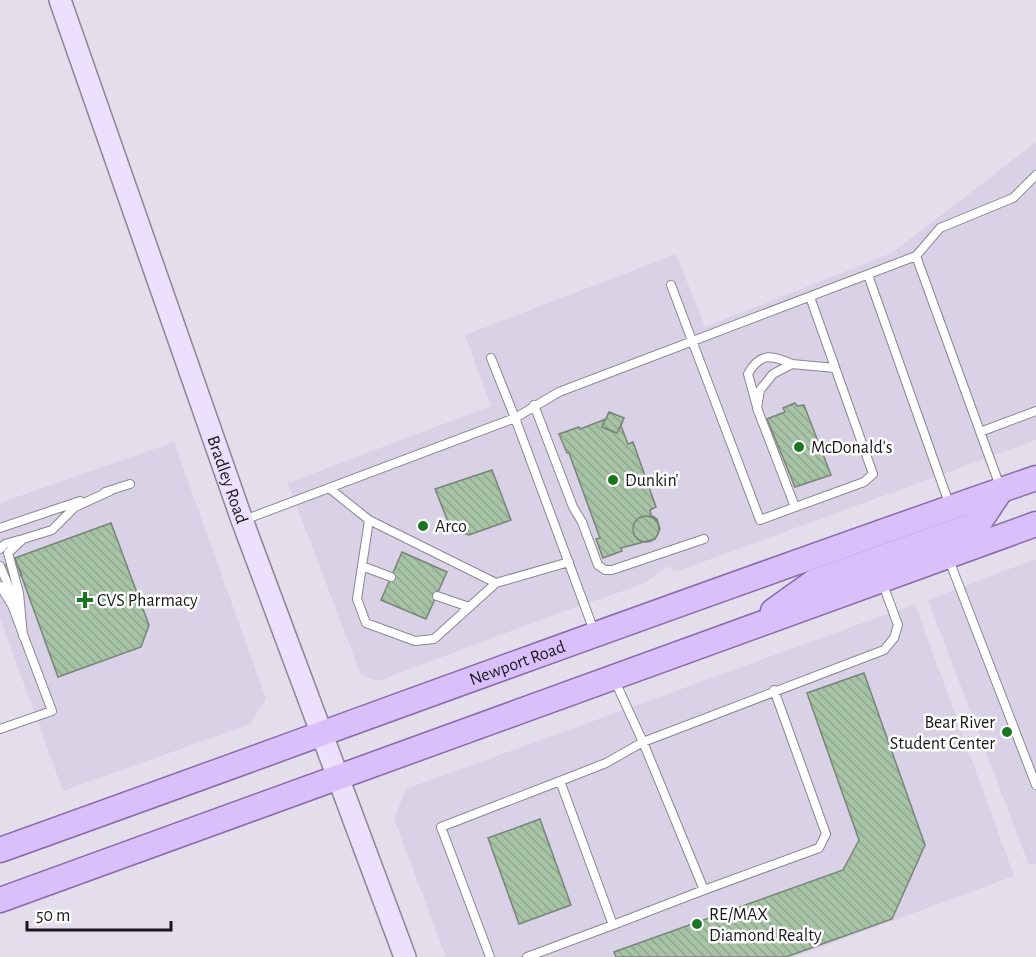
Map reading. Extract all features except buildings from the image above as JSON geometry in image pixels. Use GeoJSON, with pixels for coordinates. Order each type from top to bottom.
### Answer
{"type":"FeatureCollection","features":[{"type":"Feature","properties":{"kind":"main road","name":"Newport Road"},"geometry":{"type":"LineString","coordinates":[[0,850],[323,735],[596,634],[1036,478]]}},
{"type":"Feature","properties":{"kind":"main road"},"geometry":{"type":"LineString","coordinates":[[746,630],[815,581],[979,523],[1001,490]]}},
{"type":"Feature","properties":{"kind":"main road"},"geometry":{"type":"LineString","coordinates":[[0,900],[1036,524]]}},
{"type":"Feature","properties":{"kind":"street","name":"Bradley Road"},"geometry":{"type":"LineString","coordinates":[[60,0],[243,520],[405,957]]}},
{"type":"Feature","properties":{"kind":"lane"},"geometry":{"type":"LineString","coordinates":[[243,520],[515,418],[559,392],[916,256],[940,228],[1013,198],[1036,175]]}},
{"type":"Feature","properties":{"kind":"lane"},"geometry":{"type":"LineString","coordinates":[[916,256],[1001,490]]}},
{"type":"Feature","properties":{"kind":"lane"},"geometry":{"type":"LineString","coordinates":[[868,275],[951,509]]}},
{"type":"Feature","properties":{"kind":"lane"},"geometry":{"type":"LineString","coordinates":[[671,285],[760,520],[864,482],[873,474],[810,297]]}},
{"type":"Feature","properties":{"kind":"lane"},"geometry":{"type":"LineString","coordinates":[[795,507],[757,408],[748,374],[754,364],[763,358],[777,357],[792,364],[836,368]]}},
{"type":"Feature","properties":{"kind":"lane"},"geometry":{"type":"LineString","coordinates":[[491,358],[596,634]]}},
{"type":"Feature","properties":{"kind":"lane"},"geometry":{"type":"LineString","coordinates":[[757,408],[760,390],[773,374],[792,364]]}},
{"type":"Feature","properties":{"kind":"lane"},"geometry":{"type":"LineString","coordinates":[[534,405],[598,565],[605,570],[612,570],[704,539]]}},
{"type":"Feature","properties":{"kind":"lane"},"geometry":{"type":"LineString","coordinates":[[980,432],[1036,411]]}},
{"type":"Feature","properties":{"kind":"lane"},"geometry":{"type":"LineString","coordinates":[[0,528],[130,484]]}},
{"type":"Feature","properties":{"kind":"lane"},"geometry":{"type":"LineString","coordinates":[[329,488],[369,520],[496,583]]}},
{"type":"Feature","properties":{"kind":"lane"},"geometry":{"type":"LineString","coordinates":[[0,549],[5,544],[52,530],[75,507],[110,490]]}},
{"type":"Feature","properties":{"kind":"lane"},"geometry":{"type":"LineString","coordinates":[[369,520],[357,599],[366,624],[415,641],[434,639],[496,583],[569,561]]}},
{"type":"Feature","properties":{"kind":"lane"},"geometry":{"type":"LineString","coordinates":[[23,539],[9,553],[19,593],[23,636]]}},
{"type":"Feature","properties":{"kind":"lane"},"geometry":{"type":"LineString","coordinates":[[948,557],[1036,785]]}},
{"type":"Feature","properties":{"kind":"lane"},"geometry":{"type":"LineString","coordinates":[[0,566],[22,619]]}},
{"type":"Feature","properties":{"kind":"lane"},"geometry":{"type":"LineString","coordinates":[[363,566],[392,577]]}},
{"type":"Feature","properties":{"kind":"lane"},"geometry":{"type":"LineString","coordinates":[[490,957],[441,827],[606,763],[643,742],[774,690],[884,650],[894,638],[898,625],[881,580]]}},
{"type":"Feature","properties":{"kind":"lane"},"geometry":{"type":"LineString","coordinates":[[0,586],[12,605],[52,711],[0,729]]}},
{"type":"Feature","properties":{"kind":"lane"},"geometry":{"type":"LineString","coordinates":[[437,596],[469,607]]}},
{"type":"Feature","properties":{"kind":"lane"},"geometry":{"type":"LineString","coordinates":[[614,678],[704,890]]}},
{"type":"Feature","properties":{"kind":"lane"},"geometry":{"type":"LineString","coordinates":[[527,957],[819,848],[826,834],[774,690]]}},
{"type":"Feature","properties":{"kind":"lane"},"geometry":{"type":"LineString","coordinates":[[560,781],[613,925]]}},
{"type":"Feature","properties":{"kind":"shaded area"},"geometry":{"type":"Polygon","coordinates":[[[1036,142],[1036,440],[675,572],[669,566],[643,584],[378,681],[361,675],[288,483],[491,406],[465,335],[676,254],[705,327],[892,253],[1036,142]]]}},
{"type":"Feature","properties":{"kind":"shaded area"},"geometry":{"type":"Polygon","coordinates":[[[174,442],[266,699],[250,724],[63,791],[0,618],[0,503],[174,442]]]}},
{"type":"Feature","properties":{"kind":"shaded area","name":"Bear River Student Center"},"geometry":{"type":"Polygon","coordinates":[[[1036,559],[1036,864],[1029,865],[928,600],[1036,559]]]}},
{"type":"Feature","properties":{"kind":"shaded area"},"geometry":{"type":"Polygon","coordinates":[[[915,604],[1014,876],[794,957],[446,957],[394,819],[406,789],[915,604]]]}},
{"type":"Feature","properties":{"kind":"place","name":"McDonald's"},"geometry":{"type":"Point","coordinates":[799,447]}},
{"type":"Feature","properties":{"kind":"place","name":"Dunkin'"},"geometry":{"type":"Point","coordinates":[613,480]}},
{"type":"Feature","properties":{"kind":"place","name":"Arco"},"geometry":{"type":"Point","coordinates":[423,526]}},
{"type":"Feature","properties":{"kind":"place","name":"CVS Pharmacy"},"geometry":{"type":"Point","coordinates":[85,600]}},
{"type":"Feature","properties":{"kind":"place","name":"Bear River Student Center"},"geometry":{"type":"Point","coordinates":[1007,732]}},
{"type":"Feature","properties":{"kind":"place","name":"RE/MAX Diamond Realty"},"geometry":{"type":"Point","coordinates":[697,924]}}]}
